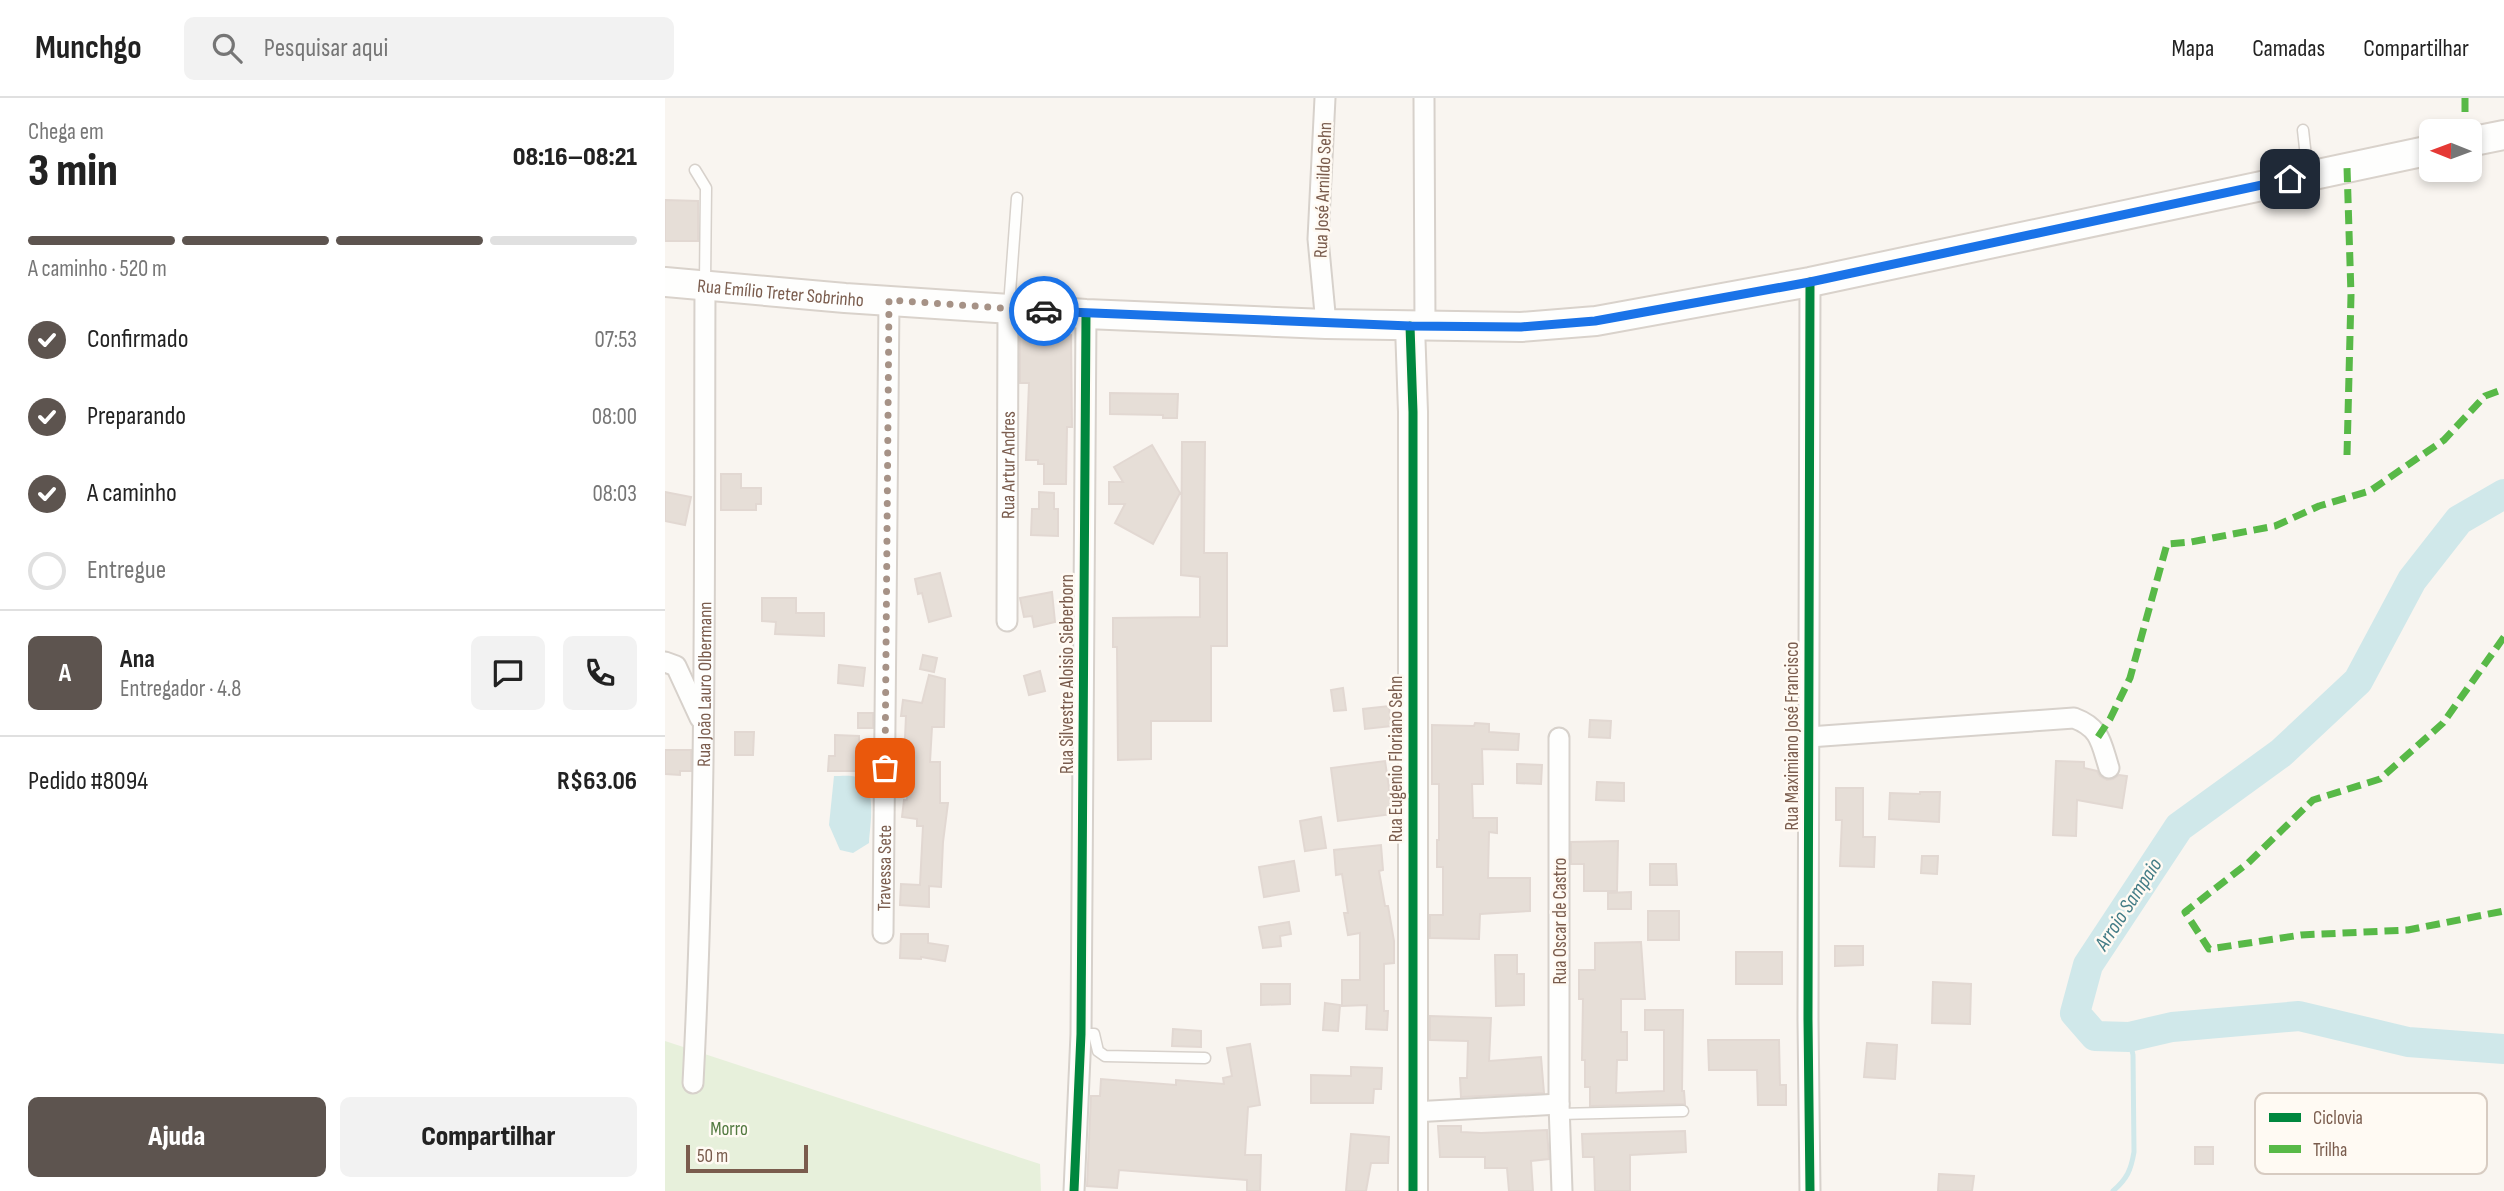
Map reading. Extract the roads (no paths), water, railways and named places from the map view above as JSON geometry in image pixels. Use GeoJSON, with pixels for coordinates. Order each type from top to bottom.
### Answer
{"type":"FeatureCollection","features":[{"type":"Feature","properties":{"kind":"main road"},"geometry":{"type":"LineString","coordinates":[[2482,139],[2504,135]]}},
{"type":"Feature","properties":{"kind":"main road","name":"Rua Emílio Treter Sobrinho"},"geometry":{"type":"LineString","coordinates":[[665,282],[1086,314],[1326,324],[1521,327],[1595,321],[1810,282],[2419,153]]}},
{"type":"Feature","properties":{"kind":"main road","name":"Rua Eugenio Floriano Sehn"},"geometry":{"type":"LineString","coordinates":[[1413,1191],[1413,412],[1417,326]]}},
{"type":"Feature","properties":{"kind":"street","name":"Rua José Arnildo Sehn"},"geometry":{"type":"LineString","coordinates":[[1325,98],[1318,239],[1326,324]]}},
{"type":"Feature","properties":{"kind":"street"},"geometry":{"type":"LineString","coordinates":[[1417,326],[1424,98]]}},
{"type":"Feature","properties":{"kind":"street","name":"Rua Maximiano José Francisco"},"geometry":{"type":"LineString","coordinates":[[1810,282],[1810,1191]]}},
{"type":"Feature","properties":{"kind":"street","name":"Rua João Lauro Olbermann"},"geometry":{"type":"LineString","coordinates":[[693,1083],[700,949],[705,286]]}},
{"type":"Feature","properties":{"kind":"street","name":"Travessa Sete"},"geometry":{"type":"LineString","coordinates":[[883,933],[889,300]]}},
{"type":"Feature","properties":{"kind":"street","name":"Rua Artur Andres"},"geometry":{"type":"LineString","coordinates":[[1007,621],[1008,308]]}},
{"type":"Feature","properties":{"kind":"street","name":"Rua Silvestre Aloisio Sieberborn"},"geometry":{"type":"LineString","coordinates":[[1074,1191],[1080,1034],[1086,314]]}},
{"type":"Feature","properties":{"kind":"street"},"geometry":{"type":"LineString","coordinates":[[665,662],[676,666],[703,726]]}},
{"type":"Feature","properties":{"kind":"street"},"geometry":{"type":"LineString","coordinates":[[1809,737],[2074,718],[2089,724],[2098,737],[2109,768]]}},
{"type":"Feature","properties":{"kind":"street","name":"Rua Oscar de Castro"},"geometry":{"type":"LineString","coordinates":[[1559,738],[1559,1109],[1562,1191]]}},
{"type":"Feature","properties":{"kind":"street"},"geometry":{"type":"LineString","coordinates":[[1413,1112],[1559,1109]]}},
{"type":"Feature","properties":{"kind":"lane"},"geometry":{"type":"LineString","coordinates":[[2303,130],[2308,176]]}},
{"type":"Feature","properties":{"kind":"lane"},"geometry":{"type":"LineString","coordinates":[[695,170],[706,188],[705,286]]}},
{"type":"Feature","properties":{"kind":"lane"},"geometry":{"type":"LineString","coordinates":[[1008,308],[1017,198]]}},
{"type":"Feature","properties":{"kind":"lane"},"geometry":{"type":"LineString","coordinates":[[1080,1034],[1094,1034],[1098,1051],[1105,1056],[1205,1058]]}},
{"type":"Feature","properties":{"kind":"lane"},"geometry":{"type":"LineString","coordinates":[[1559,1109],[1683,1111]]}},
{"type":"Feature","properties":{"kind":"water"},"geometry":{"type":"Polygon","coordinates":[[[834,776],[857,777],[864,782],[870,797],[869,843],[853,853],[840,850],[829,825],[834,776]]]}},
{"type":"Feature","properties":{"kind":"waterway","name":"Arroio Sampaio"},"geometry":{"type":"LineString","coordinates":[[2504,494],[2459,520],[2412,580],[2358,681],[2281,753],[2179,827],[2088,965],[2075,1013],[2095,1036],[2129,1037],[2172,1027],[2299,1016],[2408,1042],[2504,1049]]}},
{"type":"Feature","properties":{"kind":"waterway"},"geometry":{"type":"LineString","coordinates":[[2113,1191],[2128,1174],[2134,1152],[2133,1055],[2129,1037]]}},
{"type":"Feature","properties":{"kind":"park label","name":"Morro"},"geometry":{"type":"Point","coordinates":[729,1128]}}]}
